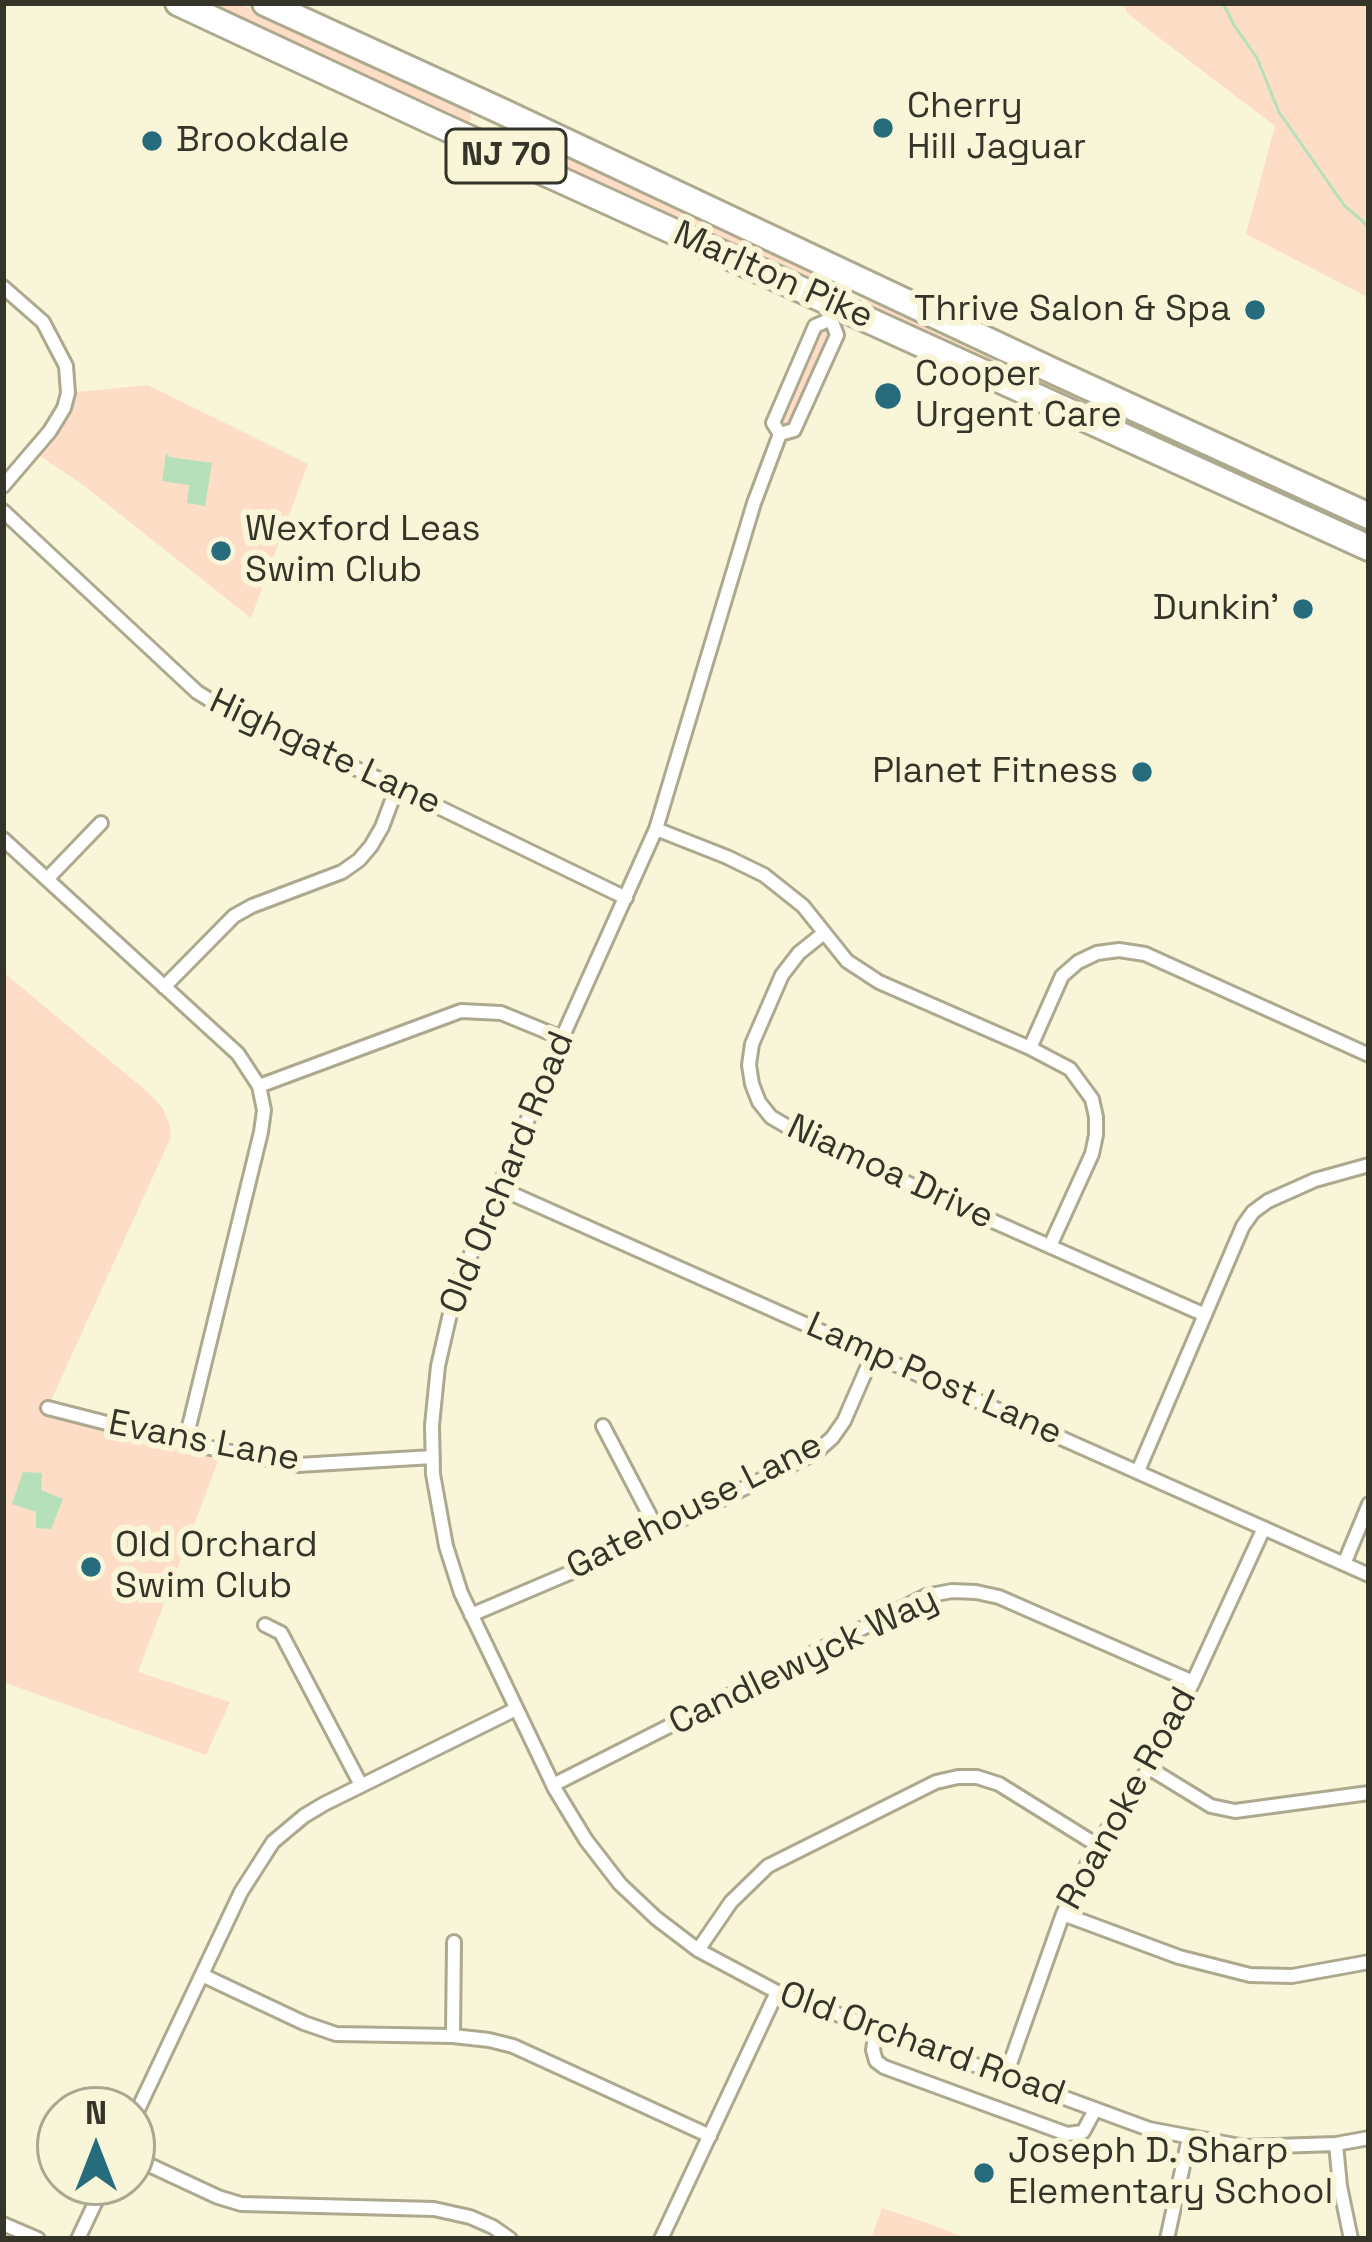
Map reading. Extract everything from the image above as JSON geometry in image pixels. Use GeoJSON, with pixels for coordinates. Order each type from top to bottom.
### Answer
{"type":"FeatureCollection","features":[{"type":"Feature","properties":{"kind":"highway","name":"Marlton Pike"},"geometry":{"type":"LineString","coordinates":[[178,3],[834,312],[1369,548]]}},
{"type":"Feature","properties":{"kind":"highway","name":"Marlton Pike"},"geometry":{"type":"LineString","coordinates":[[265,3],[302,12],[848,276],[1369,515]]}},
{"type":"Feature","properties":{"kind":"highway"},"geometry":{"type":"LineString","coordinates":[[1234,486],[1268,478],[1301,485]]}},
{"type":"Feature","properties":{"kind":"street","name":"Old Orchard Road"},"geometry":{"type":"LineString","coordinates":[[780,434],[794,430],[837,335],[834,312],[848,276]]}},
{"type":"Feature","properties":{"kind":"street"},"geometry":{"type":"LineString","coordinates":[[3,287],[43,322],[62,353],[68,393],[50,431],[3,486]]}},
{"type":"Feature","properties":{"kind":"street","name":"Old Orchard Road"},"geometry":{"type":"LineString","coordinates":[[780,434],[773,423],[815,326],[834,312]]}},
{"type":"Feature","properties":{"kind":"street","name":"Old Orchard Road"},"geometry":{"type":"LineString","coordinates":[[780,434],[754,503],[656,830],[455,1292],[434,1405],[436,1498],[446,1546],[471,1615],[553,1785],[586,1840],[608,1870],[656,1918],[698,1949],[777,1993],[1149,2129],[1246,2147],[1369,2138]]}},
{"type":"Feature","properties":{"kind":"street","name":"Highgate Lane"},"geometry":{"type":"LineString","coordinates":[[3,511],[197,692],[626,898]]}},
{"type":"Feature","properties":{"kind":"street"},"geometry":{"type":"LineString","coordinates":[[164,987],[234,916],[342,872],[358,860],[382,827],[397,787]]}},
{"type":"Feature","properties":{"kind":"street"},"geometry":{"type":"LineString","coordinates":[[47,879],[101,823]]}},
{"type":"Feature","properties":{"kind":"street"},"geometry":{"type":"LineString","coordinates":[[656,830],[764,875],[803,906],[847,961],[879,982],[1070,1069],[1092,1100],[1096,1118],[1092,1154],[1050,1246]]}},
{"type":"Feature","properties":{"kind":"street"},"geometry":{"type":"LineString","coordinates":[[3,839],[238,1054],[260,1086],[261,1132],[185,1443]]}},
{"type":"Feature","properties":{"kind":"street","name":"Niamoa Drive"},"geometry":{"type":"LineString","coordinates":[[824,933],[782,975],[752,1044],[752,1084],[772,1118],[1205,1315]]}},
{"type":"Feature","properties":{"kind":"street"},"geometry":{"type":"LineString","coordinates":[[1030,1048],[1062,976],[1097,953],[1119,950],[1145,954],[1369,1055]]}},
{"type":"Feature","properties":{"kind":"street"},"geometry":{"type":"LineString","coordinates":[[260,1086],[461,1012],[501,1012],[562,1038]]}},
{"type":"Feature","properties":{"kind":"street"},"geometry":{"type":"LineString","coordinates":[[1138,1471],[1253,1212],[1315,1180],[1369,1165]]}},
{"type":"Feature","properties":{"kind":"street","name":"Lamp Post Lane"},"geometry":{"type":"LineString","coordinates":[[499,1188],[1369,1574]]}},
{"type":"Feature","properties":{"kind":"street","name":"Gatehouse Lane"},"geometry":{"type":"LineString","coordinates":[[471,1615],[593,1563],[814,1453],[844,1421],[874,1352]]}},
{"type":"Feature","properties":{"kind":"street","name":"Evans Lane"},"geometry":{"type":"LineString","coordinates":[[48,1408],[298,1466],[433,1456]]}},
{"type":"Feature","properties":{"kind":"street"},"geometry":{"type":"LineString","coordinates":[[603,1426],[658,1532]]}},
{"type":"Feature","properties":{"kind":"street"},"geometry":{"type":"LineString","coordinates":[[1344,1564],[1369,1504]]}},
{"type":"Feature","properties":{"kind":"street","name":"Roanoke Road"},"geometry":{"type":"LineString","coordinates":[[1006,2075],[1063,1914],[1096,1845],[1149,1768],[1264,1528]]}},
{"type":"Feature","properties":{"kind":"street","name":"Candlewyck Way"},"geometry":{"type":"LineString","coordinates":[[553,1785],[926,1596],[976,1592],[999,1597],[1192,1682]]}},
{"type":"Feature","properties":{"kind":"street"},"geometry":{"type":"LineString","coordinates":[[265,1625],[281,1634],[290,1648],[361,1785]]}},
{"type":"Feature","properties":{"kind":"street"},"geometry":{"type":"LineString","coordinates":[[149,2086],[241,1892],[273,1842],[304,1816],[516,1709]]}},
{"type":"Feature","properties":{"kind":"street"},"geometry":{"type":"LineString","coordinates":[[1149,1768],[1210,1806],[1235,1811],[1369,1793]]}},
{"type":"Feature","properties":{"kind":"street"},"geometry":{"type":"LineString","coordinates":[[698,1949],[731,1902],[768,1866],[936,1782],[977,1777],[999,1784],[1096,1845]]}},
{"type":"Feature","properties":{"kind":"street"},"geometry":{"type":"LineString","coordinates":[[1063,1914],[1179,1957],[1250,1975],[1292,1976],[1369,1962]]}},
{"type":"Feature","properties":{"kind":"street"},"geometry":{"type":"LineString","coordinates":[[453,2036],[454,1942]]}},
{"type":"Feature","properties":{"kind":"street"},"geometry":{"type":"LineString","coordinates":[[202,1975],[304,2024],[335,2033],[453,2036],[513,2046],[710,2136]]}},
{"type":"Feature","properties":{"kind":"street"},"geometry":{"type":"LineString","coordinates":[[661,2239],[777,1993]]}},
{"type":"Feature","properties":{"kind":"street"},"geometry":{"type":"LineString","coordinates":[[876,2029],[873,2050],[876,2061],[884,2066],[1067,2134],[1083,2132],[1095,2110]]}},
{"type":"Feature","properties":{"kind":"street"},"geometry":{"type":"LineString","coordinates":[[1167,2239],[1189,2138]]}},
{"type":"Feature","properties":{"kind":"street"},"geometry":{"type":"LineString","coordinates":[[1336,2144],[1351,2239]]}},
{"type":"Feature","properties":{"kind":"street"},"geometry":{"type":"LineString","coordinates":[[156,2168],[241,2204],[434,2209],[470,2217],[510,2239]]}},
{"type":"Feature","properties":{"kind":"street"},"geometry":{"type":"LineString","coordinates":[[78,2239],[93,2206]]}},
{"type":"Feature","properties":{"kind":"street"},"geometry":{"type":"LineString","coordinates":[[3,2224],[38,2239]]}},
{"type":"Feature","properties":{"kind":"shaded area"},"geometry":{"type":"Polygon","coordinates":[[[205,3],[238,3],[468,109],[472,120],[458,120],[205,3]]]}},
{"type":"Feature","properties":{"kind":"shaded area"},"geometry":{"type":"Polygon","coordinates":[[[1123,3],[1369,3],[1369,298],[1246,234],[1275,126],[1128,14],[1123,3]]]}},
{"type":"Feature","properties":{"kind":"shaded area"},"geometry":{"type":"Polygon","coordinates":[[[515,131],[827,276],[833,290],[828,292],[517,146],[509,135],[515,131]]]}},
{"type":"Feature","properties":{"kind":"shaded area"},"geometry":{"type":"Polygon","coordinates":[[[868,301],[1049,377],[1259,476],[1236,480],[863,304],[868,301]]]}},
{"type":"Feature","properties":{"kind":"shaded area"},"geometry":{"type":"Polygon","coordinates":[[[831,319],[837,335],[794,430],[780,434],[773,423],[815,326],[831,319]]]}},
{"type":"Feature","properties":{"kind":"shaded area","name":"Wexford Leas Swim Club"},"geometry":{"type":"Polygon","coordinates":[[[148,385],[308,464],[251,618],[34,452],[68,393],[148,385]]]}},
{"type":"Feature","properties":{"kind":"shaded area"},"geometry":{"type":"Polygon","coordinates":[[[166,453],[212,463],[205,506],[187,503],[189,485],[162,481],[166,453]]]}},
{"type":"Feature","properties":{"kind":"shaded area"},"geometry":{"type":"Polygon","coordinates":[[[3,972],[150,1094],[169,1123],[171,1137],[48,1407],[222,1451],[138,1672],[230,1702],[206,1755],[3,1682],[3,972]]]}},
{"type":"Feature","properties":{"kind":"shaded area"},"geometry":{"type":"Polygon","coordinates":[[[23,1472],[42,1473],[41,1490],[63,1499],[51,1529],[36,1528],[36,1512],[12,1504],[23,1472]]]}},
{"type":"Feature","properties":{"kind":"shaded area"},"geometry":{"type":"Polygon","coordinates":[[[882,2208],[927,2223],[968,2239],[871,2239],[882,2208]]]}},
{"type":"Feature","properties":{"kind":"waterway"},"geometry":{"type":"LineString","coordinates":[[1223,3],[1257,58],[1279,112],[1344,205],[1369,227]]}},
{"type":"Feature","properties":{"kind":"place","name":"Cherry Hill Jaguar"},"geometry":{"type":"Point","coordinates":[883,128]}},
{"type":"Feature","properties":{"kind":"place","name":"Brookdale"},"geometry":{"type":"Point","coordinates":[152,141]}},
{"type":"Feature","properties":{"kind":"place","name":"Thrive Salon & Spa"},"geometry":{"type":"Point","coordinates":[1255,310]}},
{"type":"Feature","properties":{"kind":"place","name":"Cooper Urgent Care"},"geometry":{"type":"Point","coordinates":[888,396]}},
{"type":"Feature","properties":{"kind":"place","name":"Wexford Leas Swim Club"},"geometry":{"type":"Point","coordinates":[221,551]}},
{"type":"Feature","properties":{"kind":"place","name":"Dunkin'"},"geometry":{"type":"Point","coordinates":[1303,609]}},
{"type":"Feature","properties":{"kind":"place","name":"Planet Fitness"},"geometry":{"type":"Point","coordinates":[1142,772]}},
{"type":"Feature","properties":{"kind":"place","name":"Old Orchard Swim Club"},"geometry":{"type":"Point","coordinates":[91,1567]}},
{"type":"Feature","properties":{"kind":"place","name":"Joseph D. Sharp Elementary School"},"geometry":{"type":"Point","coordinates":[984,2173]}}]}
